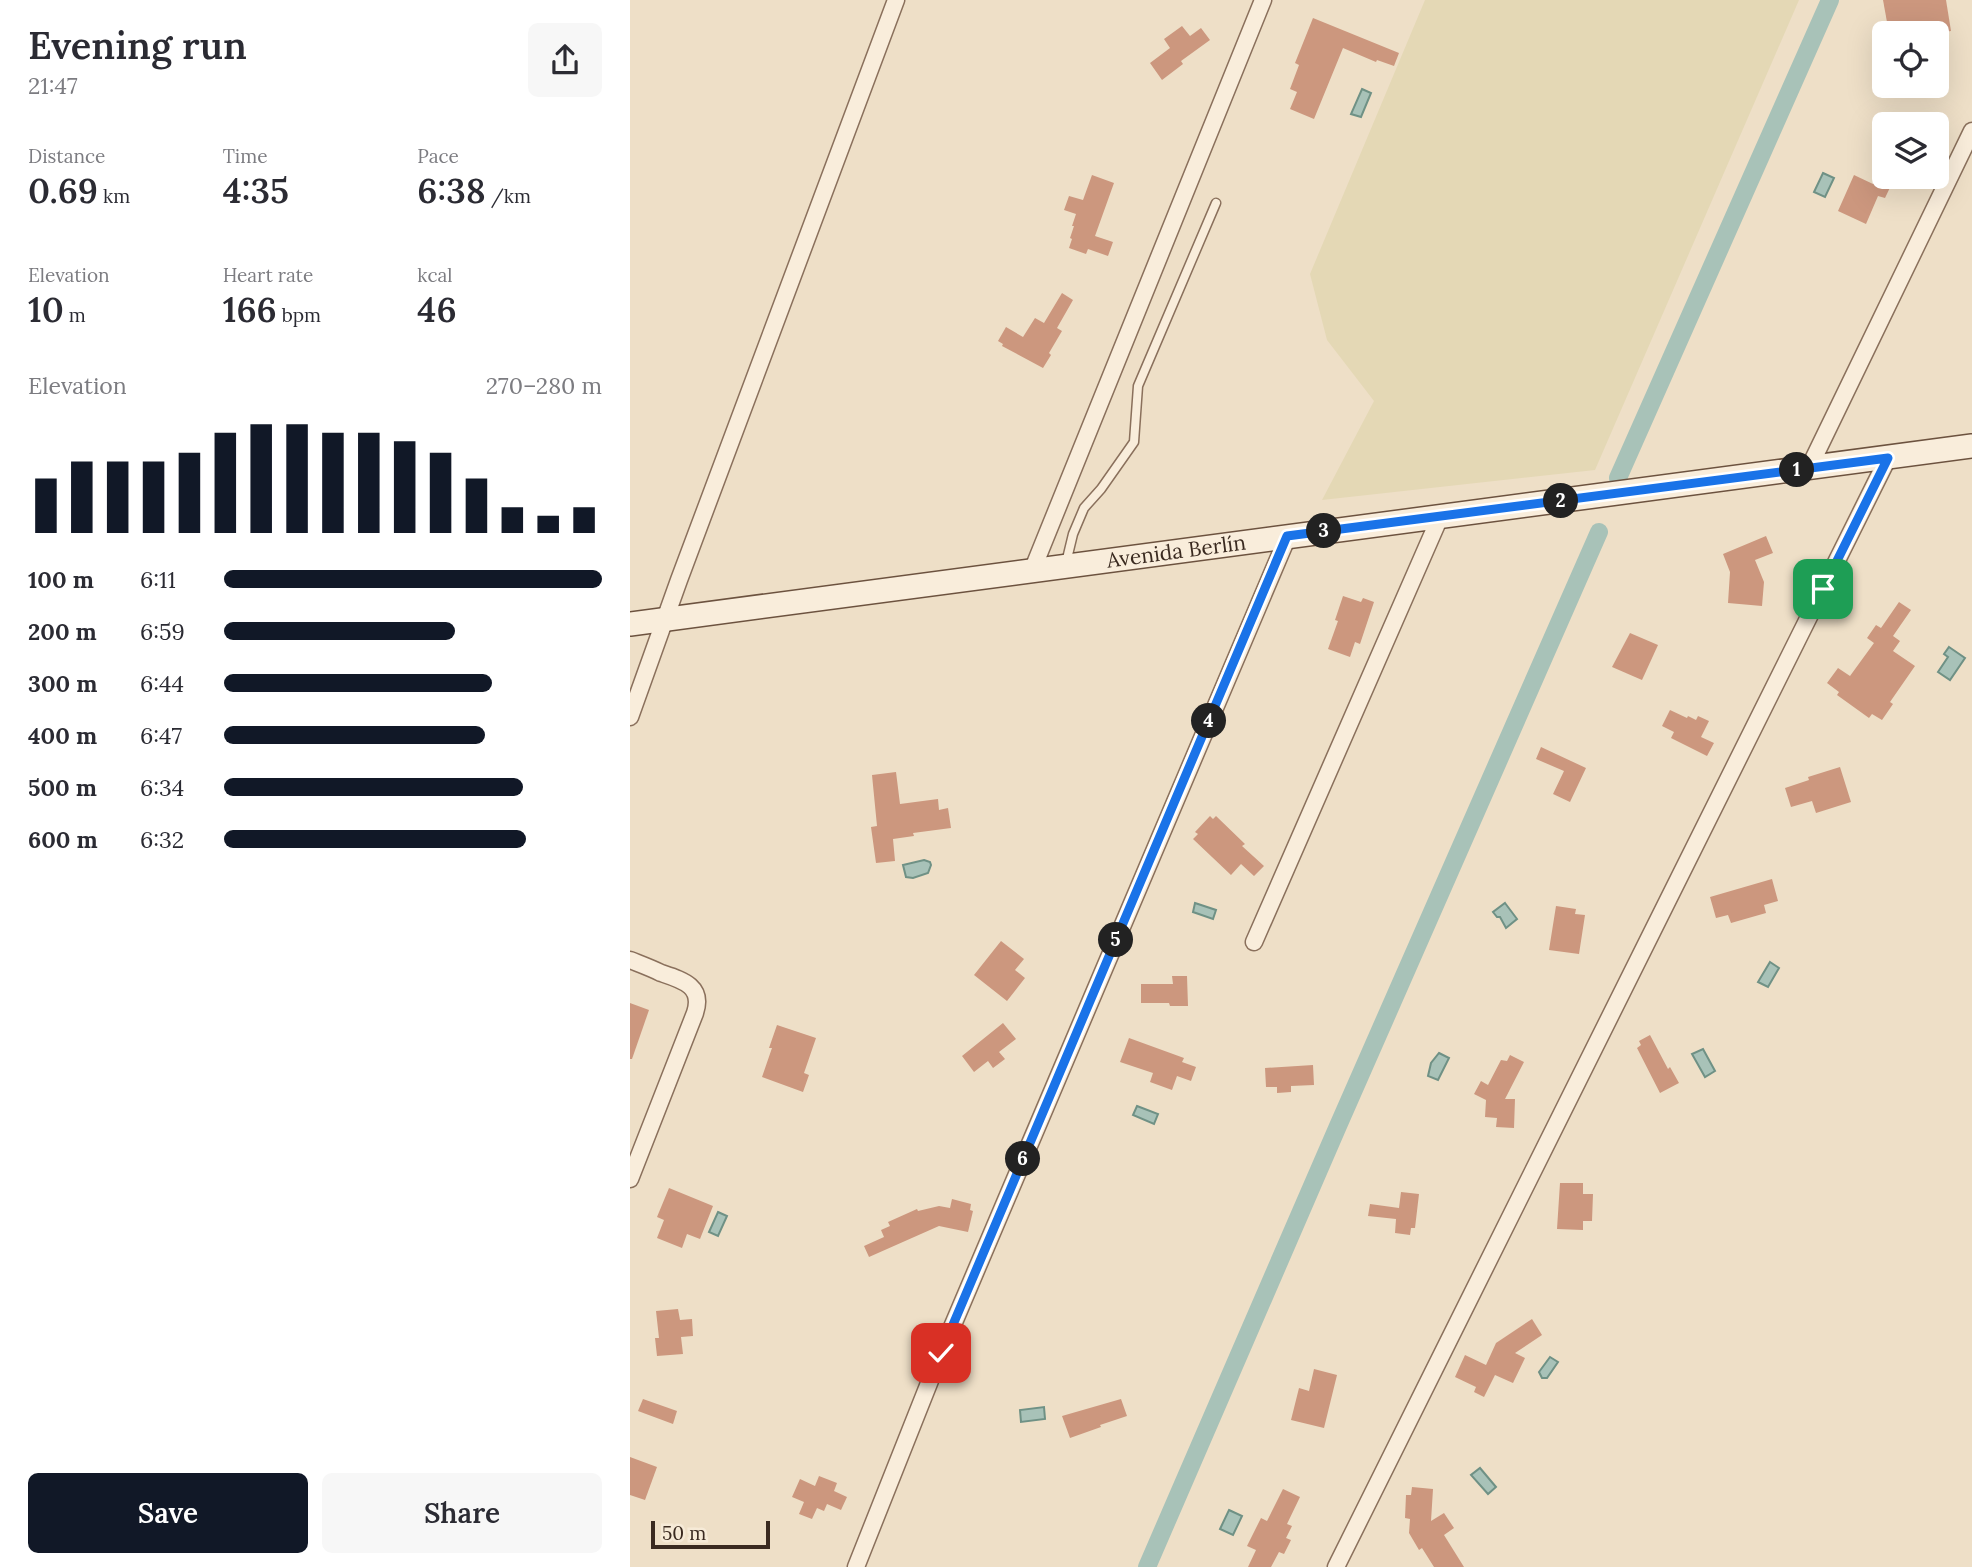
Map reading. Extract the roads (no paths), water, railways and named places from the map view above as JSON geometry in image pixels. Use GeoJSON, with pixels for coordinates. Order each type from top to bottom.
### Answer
{"type":"FeatureCollection","features":[{"type":"Feature","properties":{"kind":"street"},"geometry":{"type":"LineString","coordinates":[[630,717],[895,0]]}},
{"type":"Feature","properties":{"kind":"street"},"geometry":{"type":"LineString","coordinates":[[1032,571],[1263,0]]}},
{"type":"Feature","properties":{"kind":"street"},"geometry":{"type":"LineString","coordinates":[[1809,468],[1972,131]]}},
{"type":"Feature","properties":{"kind":"street","name":"Avenida Berlín"},"geometry":{"type":"LineString","coordinates":[[630,624],[1972,446]]}},
{"type":"Feature","properties":{"kind":"street"},"geometry":{"type":"LineString","coordinates":[[1336,1567],[1888,458]]}},
{"type":"Feature","properties":{"kind":"street"},"geometry":{"type":"LineString","coordinates":[[1254,942],[1440,517]]}},
{"type":"Feature","properties":{"kind":"street"},"geometry":{"type":"LineString","coordinates":[[856,1567],[947,1340],[1287,536]]}},
{"type":"Feature","properties":{"kind":"street"},"geometry":{"type":"LineString","coordinates":[[630,960],[684,981],[693,990],[698,1002],[630,1179]]}},
{"type":"Feature","properties":{"kind":"lane"},"geometry":{"type":"LineString","coordinates":[[1065,566],[1073,534],[1084,508],[1134,442],[1138,386],[1216,203]]}},
{"type":"Feature","properties":{"kind":"waterway"},"geometry":{"type":"LineString","coordinates":[[1618,478],[1830,0]]}},
{"type":"Feature","properties":{"kind":"waterway"},"geometry":{"type":"LineString","coordinates":[[1147,1567],[1599,532]]}}]}
